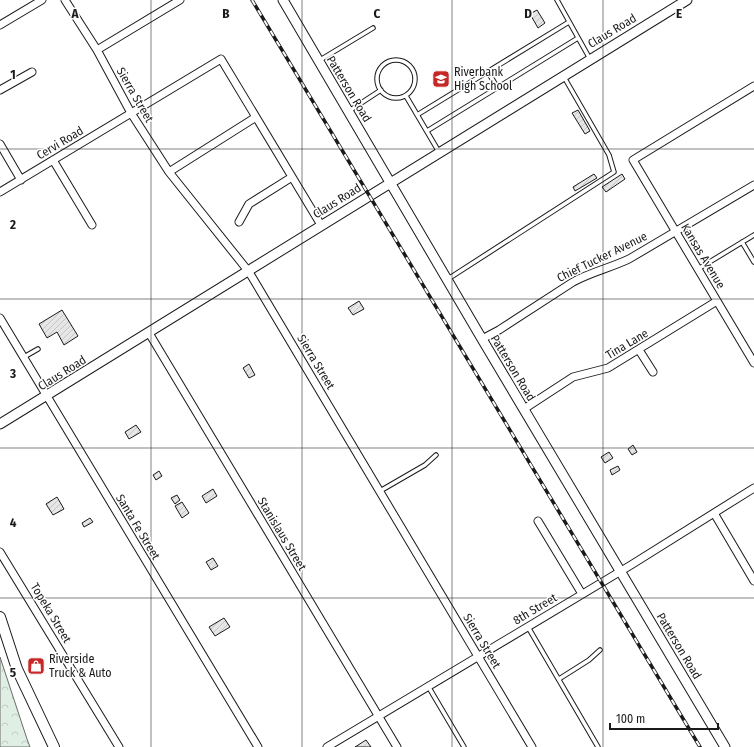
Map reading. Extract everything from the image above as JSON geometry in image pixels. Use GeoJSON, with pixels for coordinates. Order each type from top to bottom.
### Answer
{"type":"FeatureCollection","features":[{"type":"Feature","properties":{"kind":"main road","name":"Patterson Road"},"geometry":{"type":"LineString","coordinates":[[283,0],[447,280],[725,747]]}},
{"type":"Feature","properties":{"kind":"main road","name":"Claus Road"},"geometry":{"type":"LineString","coordinates":[[0,424],[249,272],[321,225],[590,58],[687,0]]}},
{"type":"Feature","properties":{"kind":"main road"},"geometry":{"type":"LineString","coordinates":[[0,617],[17,669],[54,747]]}},
{"type":"Feature","properties":{"kind":"street"},"geometry":{"type":"LineString","coordinates":[[0,24],[42,0]]}},
{"type":"Feature","properties":{"kind":"street","name":"Sierra Street"},"geometry":{"type":"LineString","coordinates":[[65,0],[97,50],[131,113],[169,172],[249,272],[532,747]]}},
{"type":"Feature","properties":{"kind":"street"},"geometry":{"type":"LineString","coordinates":[[97,50],[180,0]]}},
{"type":"Feature","properties":{"kind":"street","name":"Cervi Road"},"geometry":{"type":"LineString","coordinates":[[0,192],[221,59],[256,117]]}},
{"type":"Feature","properties":{"kind":"street"},"geometry":{"type":"LineString","coordinates":[[0,90],[32,72]]}},
{"type":"Feature","properties":{"kind":"street","name":"Kansas Avenue"},"geometry":{"type":"LineString","coordinates":[[754,86],[633,160],[754,364]]}},
{"type":"Feature","properties":{"kind":"street"},"geometry":{"type":"LineString","coordinates":[[169,172],[256,117],[321,225]]}},
{"type":"Feature","properties":{"kind":"street"},"geometry":{"type":"LineString","coordinates":[[0,144],[20,180]]}},
{"type":"Feature","properties":{"kind":"street"},"geometry":{"type":"LineString","coordinates":[[53,160],[92,225]]}},
{"type":"Feature","properties":{"kind":"street"},"geometry":{"type":"LineString","coordinates":[[239,222],[249,204],[292,177]]}},
{"type":"Feature","properties":{"kind":"street","name":"Chief Tucker Avenue"},"geometry":{"type":"LineString","coordinates":[[482,339],[499,330],[573,282],[586,275],[614,266],[629,259],[754,185]]}},
{"type":"Feature","properties":{"kind":"street","name":"Tina Lane"},"geometry":{"type":"LineString","coordinates":[[524,409],[573,377],[608,368],[717,301]]}},
{"type":"Feature","properties":{"kind":"street","name":"Santa Fe Street"},"geometry":{"type":"LineString","coordinates":[[0,318],[258,747]]}},
{"type":"Feature","properties":{"kind":"street","name":"Stanislaus Street"},"geometry":{"type":"LineString","coordinates":[[149,333],[397,747]]}},
{"type":"Feature","properties":{"kind":"street"},"geometry":{"type":"LineString","coordinates":[[639,350],[653,372]]}},
{"type":"Feature","properties":{"kind":"street","name":"8th Street"},"geometry":{"type":"LineString","coordinates":[[328,747],[620,571],[754,488]]}},
{"type":"Feature","properties":{"kind":"street"},"geometry":{"type":"LineString","coordinates":[[714,513],[754,581]]}},
{"type":"Feature","properties":{"kind":"street"},"geometry":{"type":"LineString","coordinates":[[538,521],[582,594]]}},
{"type":"Feature","properties":{"kind":"street","name":"Topeka Street"},"geometry":{"type":"LineString","coordinates":[[0,552],[119,747]]}},
{"type":"Feature","properties":{"kind":"lane"},"geometry":{"type":"LineString","coordinates":[[557,0],[590,58]]}},
{"type":"Feature","properties":{"kind":"lane"},"geometry":{"type":"LineString","coordinates":[[417,115],[570,22]]}},
{"type":"Feature","properties":{"kind":"lane"},"geometry":{"type":"LineString","coordinates":[[319,60],[372,28]]}},
{"type":"Feature","properties":{"kind":"lane"},"geometry":{"type":"LineString","coordinates":[[427,131],[578,38]]}},
{"type":"Feature","properties":{"kind":"lane"},"geometry":{"type":"LineString","coordinates":[[401,60],[412,67],[416,80],[411,92],[406,96],[394,98],[388,96],[381,90],[377,82],[379,69],[388,61],[401,60]]}},
{"type":"Feature","properties":{"kind":"lane"},"geometry":{"type":"LineString","coordinates":[[488,72],[497,87]]}},
{"type":"Feature","properties":{"kind":"lane"},"geometry":{"type":"LineString","coordinates":[[447,280],[590,190],[614,172],[609,154],[563,75]]}},
{"type":"Feature","properties":{"kind":"lane"},"geometry":{"type":"LineString","coordinates":[[349,111],[381,90]]}},
{"type":"Feature","properties":{"kind":"lane"},"geometry":{"type":"LineString","coordinates":[[406,96],[439,152]]}},
{"type":"Feature","properties":{"kind":"lane"},"geometry":{"type":"LineString","coordinates":[[698,270],[754,235]]}},
{"type":"Feature","properties":{"kind":"lane"},"geometry":{"type":"LineString","coordinates":[[742,242],[754,262]]}},
{"type":"Feature","properties":{"kind":"lane"},"geometry":{"type":"LineString","coordinates":[[24,357],[38,349]]}},
{"type":"Feature","properties":{"kind":"lane"},"geometry":{"type":"LineString","coordinates":[[380,491],[425,465],[436,455]]}},
{"type":"Feature","properties":{"kind":"lane"},"geometry":{"type":"LineString","coordinates":[[528,626],[598,747]]}},
{"type":"Feature","properties":{"kind":"lane"},"geometry":{"type":"LineString","coordinates":[[559,679],[589,660],[600,650]]}},
{"type":"Feature","properties":{"kind":"lane"},"geometry":{"type":"LineString","coordinates":[[428,686],[464,747]]}},
{"type":"Feature","properties":{"kind":"green space"},"geometry":{"type":"Polygon","coordinates":[[[0,657],[27,739],[30,747],[0,747],[0,657]]]}},
{"type":"Feature","properties":{"kind":"building"},"geometry":{"type":"Polygon","coordinates":[[[537,10],[545,23],[538,28],[530,14],[537,10]]]}},
{"type":"Feature","properties":{"kind":"building"},"geometry":{"type":"Polygon","coordinates":[[[578,110],[590,131],[585,134],[572,113],[578,110]]]}},
{"type":"Feature","properties":{"kind":"building"},"geometry":{"type":"Polygon","coordinates":[[[594,174],[597,178],[575,191],[573,187],[594,174]]]}},
{"type":"Feature","properties":{"kind":"building"},"geometry":{"type":"Polygon","coordinates":[[[622,174],[625,179],[606,192],[602,187],[622,174]]]}},
{"type":"Feature","properties":{"kind":"building"},"geometry":{"type":"Polygon","coordinates":[[[359,301],[364,309],[353,315],[348,308],[359,301]]]}},
{"type":"Feature","properties":{"kind":"building"},"geometry":{"type":"Polygon","coordinates":[[[62,310],[78,336],[64,345],[57,332],[47,338],[39,324],[62,310]]]}},
{"type":"Feature","properties":{"kind":"building"},"geometry":{"type":"Polygon","coordinates":[[[249,364],[255,375],[249,378],[243,368],[249,364]]]}},
{"type":"Feature","properties":{"kind":"building"},"geometry":{"type":"Polygon","coordinates":[[[136,425],[141,432],[129,439],[125,432],[136,425]]]}},
{"type":"Feature","properties":{"kind":"building"},"geometry":{"type":"Polygon","coordinates":[[[633,445],[637,452],[632,455],[628,449],[633,445]]]}},
{"type":"Feature","properties":{"kind":"building"},"geometry":{"type":"Polygon","coordinates":[[[609,452],[613,458],[605,463],[601,457],[609,452]]]}},
{"type":"Feature","properties":{"kind":"building"},"geometry":{"type":"Polygon","coordinates":[[[618,466],[620,470],[612,475],[610,470],[618,466]]]}},
{"type":"Feature","properties":{"kind":"building"},"geometry":{"type":"Polygon","coordinates":[[[159,471],[162,476],[156,480],[153,475],[159,471]]]}},
{"type":"Feature","properties":{"kind":"building"},"geometry":{"type":"Polygon","coordinates":[[[213,489],[217,496],[206,503],[202,496],[213,489]]]}},
{"type":"Feature","properties":{"kind":"building"},"geometry":{"type":"Polygon","coordinates":[[[177,495],[180,500],[175,504],[171,498],[177,495]]]}},
{"type":"Feature","properties":{"kind":"building"},"geometry":{"type":"Polygon","coordinates":[[[57,497],[64,509],[53,515],[46,504],[57,497]]]}},
{"type":"Feature","properties":{"kind":"building"},"geometry":{"type":"Polygon","coordinates":[[[182,502],[189,513],[182,518],[175,506],[182,502]]]}},
{"type":"Feature","properties":{"kind":"building"},"geometry":{"type":"Polygon","coordinates":[[[90,518],[93,522],[84,527],[82,523],[90,518]]]}},
{"type":"Feature","properties":{"kind":"building"},"geometry":{"type":"Polygon","coordinates":[[[213,558],[218,566],[211,570],[206,562],[213,558]]]}},
{"type":"Feature","properties":{"kind":"building"},"geometry":{"type":"Polygon","coordinates":[[[224,618],[230,627],[215,636],[209,627],[224,618]]]}},
{"type":"Feature","properties":{"kind":"building"},"geometry":{"type":"Polygon","coordinates":[[[37,660],[41,667],[35,671],[30,664],[37,660]]]}},
{"type":"Feature","properties":{"kind":"building"},"geometry":{"type":"Polygon","coordinates":[[[366,740],[371,747],[355,747],[366,740]]]}},
{"type":"Feature","properties":{"kind":"railway"},"geometry":{"type":"LineString","coordinates":[[252,0],[700,747]]}},
{"type":"Feature","properties":{"kind":"place","name":"Riverbank High School"},"geometry":{"type":"Point","coordinates":[441,79]}},
{"type":"Feature","properties":{"kind":"place","name":"Riverside Truck & Auto"},"geometry":{"type":"Point","coordinates":[36,666]}}]}
